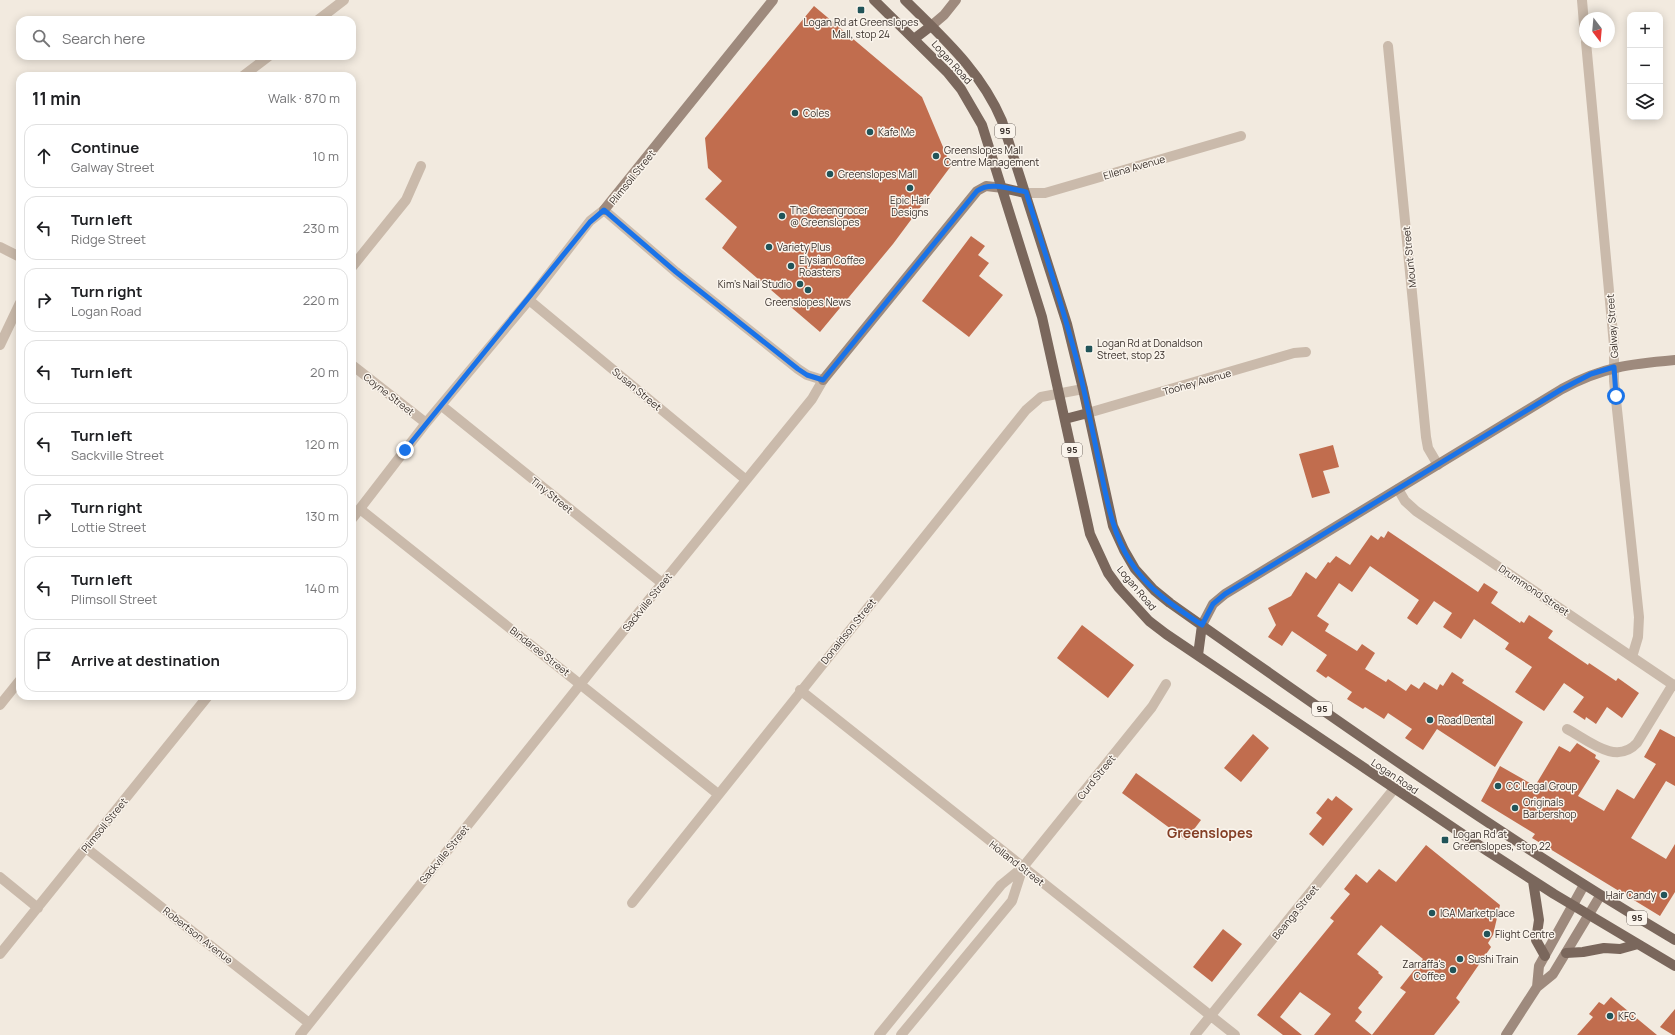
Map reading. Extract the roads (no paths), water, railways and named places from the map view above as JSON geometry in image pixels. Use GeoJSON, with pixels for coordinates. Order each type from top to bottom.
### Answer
{"type":"FeatureCollection","features":[{"type":"Feature","properties":{"kind":"main road","name":"Logan Road"},"geometry":{"type":"LineString","coordinates":[[874,0],[948,73],[973,108],[988,141],[1040,311],[1060,393],[1090,534],[1108,573],[1119,588],[1149,621],[1394,789],[1533,881],[1675,966]]}},
{"type":"Feature","properties":{"kind":"main road","name":"Logan Road"},"geometry":{"type":"LineString","coordinates":[[905,0],[969,64],[991,96],[1002,121],[1026,192],[1067,324],[1083,388],[1110,516],[1124,550],[1135,569],[1154,590],[1170,603],[1415,775],[1600,896],[1675,940]]}},
{"type":"Feature","properties":{"kind":"main road"},"geometry":{"type":"LineString","coordinates":[[914,39],[931,26]]}},
{"type":"Feature","properties":{"kind":"main road"},"geometry":{"type":"LineString","coordinates":[[1003,188],[1026,192]]}},
{"type":"Feature","properties":{"kind":"main road"},"geometry":{"type":"LineString","coordinates":[[1065,419],[1088,413]]}},
{"type":"Feature","properties":{"kind":"main road"},"geometry":{"type":"LineString","coordinates":[[1198,655],[1202,625]]}},
{"type":"Feature","properties":{"kind":"main road"},"geometry":{"type":"LineString","coordinates":[[1533,881],[1539,920],[1536,940],[1545,956]]}},
{"type":"Feature","properties":{"kind":"main road"},"geometry":{"type":"LineString","coordinates":[[1566,953],[1583,952],[1604,948],[1620,949],[1638,944]]}},
{"type":"Feature","properties":{"kind":"street"},"geometry":{"type":"LineString","coordinates":[[323,16],[344,0]]}},
{"type":"Feature","properties":{"kind":"street","name":"Plimsoll Street"},"geometry":{"type":"LineString","coordinates":[[356,514],[426,423],[442,406],[590,222],[604,210],[773,0]]}},
{"type":"Feature","properties":{"kind":"street"},"geometry":{"type":"LineString","coordinates":[[931,26],[944,15],[956,0]]}},
{"type":"Feature","properties":{"kind":"street"},"geometry":{"type":"LineString","coordinates":[[1582,0],[1583,12]]}},
{"type":"Feature","properties":{"kind":"street","name":"Mount Street"},"geometry":{"type":"LineString","coordinates":[[1388,46],[1426,437],[1428,448],[1438,465]]}},
{"type":"Feature","properties":{"kind":"street","name":"Galway Street"},"geometry":{"type":"LineString","coordinates":[[1587,48],[1614,345],[1614,381],[1639,618],[1638,637],[1632,657]]}},
{"type":"Feature","properties":{"kind":"street"},"geometry":{"type":"LineString","coordinates":[[249,72],[264,60]]}},
{"type":"Feature","properties":{"kind":"street","name":"Ellena Avenue"},"geometry":{"type":"LineString","coordinates":[[1026,192],[1045,193],[1241,136]]}},
{"type":"Feature","properties":{"kind":"street"},"geometry":{"type":"LineString","coordinates":[[356,262],[406,200],[421,166]]}},
{"type":"Feature","properties":{"kind":"street","name":"Sackville Street"},"geometry":{"type":"LineString","coordinates":[[300,1035],[745,479],[812,399],[823,380],[977,191],[986,186],[1003,188]]}},
{"type":"Feature","properties":{"kind":"street"},"geometry":{"type":"LineString","coordinates":[[604,210],[676,272],[798,369],[807,375],[823,380]]}},
{"type":"Feature","properties":{"kind":"street"},"geometry":{"type":"LineString","coordinates":[[0,247],[16,255]]}},
{"type":"Feature","properties":{"kind":"street","name":"Susan Street"},"geometry":{"type":"LineString","coordinates":[[528,300],[745,479]]}},
{"type":"Feature","properties":{"kind":"street"},"geometry":{"type":"LineString","coordinates":[[0,345],[16,311]]}},
{"type":"Feature","properties":{"kind":"street","name":"Toohey Avenue"},"geometry":{"type":"LineString","coordinates":[[1088,413],[1294,353],[1306,352]]}},
{"type":"Feature","properties":{"kind":"street"},"geometry":{"type":"LineString","coordinates":[[1202,625],[1213,604],[1225,594],[1562,389],[1591,374],[1614,367],[1675,360]]}},
{"type":"Feature","properties":{"kind":"street","name":"Coyne Street"},"geometry":{"type":"LineString","coordinates":[[356,368],[426,423]]}},
{"type":"Feature","properties":{"kind":"street","name":"Donaldson Street"},"geometry":{"type":"LineString","coordinates":[[632,903],[800,690],[1026,410],[1037,399],[1083,388]]}},
{"type":"Feature","properties":{"kind":"street","name":"Tiny Street"},"geometry":{"type":"LineString","coordinates":[[442,406],[662,583]]}},
{"type":"Feature","properties":{"kind":"street","name":"Drummond Street"},"geometry":{"type":"LineString","coordinates":[[1398,489],[1405,501],[1416,511],[1674,685]]}},
{"type":"Feature","properties":{"kind":"street","name":"Bindaree Street"},"geometry":{"type":"LineString","coordinates":[[360,509],[718,794]]}},
{"type":"Feature","properties":{"kind":"street","name":"Curd Street"},"geometry":{"type":"LineString","coordinates":[[879,1035],[1001,885],[1023,867],[1152,707],[1166,684]]}},
{"type":"Feature","properties":{"kind":"street"},"geometry":{"type":"LineString","coordinates":[[0,705],[16,685]]}},
{"type":"Feature","properties":{"kind":"street"},"geometry":{"type":"LineString","coordinates":[[1567,729],[1607,751],[1618,753],[1629,750],[1638,743],[1674,685]]}},
{"type":"Feature","properties":{"kind":"street","name":"Holland Street"},"geometry":{"type":"LineString","coordinates":[[800,690],[1235,1035]]}},
{"type":"Feature","properties":{"kind":"street","name":"Plimsoll Street"},"geometry":{"type":"LineString","coordinates":[[0,954],[205,700]]}},
{"type":"Feature","properties":{"kind":"street","name":"Beanga Street"},"geometry":{"type":"LineString","coordinates":[[1195,1035],[1394,789]]}},
{"type":"Feature","properties":{"kind":"street","name":"Robertson Avenue"},"geometry":{"type":"LineString","coordinates":[[86,848],[309,1023]]}},
{"type":"Feature","properties":{"kind":"street","name":"Curd Street"},"geometry":{"type":"LineString","coordinates":[[901,1035],[1012,901],[1023,867]]}},
{"type":"Feature","properties":{"kind":"street"},"geometry":{"type":"LineString","coordinates":[[0,877],[38,908]]}},
{"type":"Feature","properties":{"kind":"street"},"geometry":{"type":"LineString","coordinates":[[1537,987],[1539,966],[1584,885]]}},
{"type":"Feature","properties":{"kind":"street"},"geometry":{"type":"LineString","coordinates":[[1506,1035],[1537,987],[1553,974],[1600,896]]}},
{"type":"Feature","properties":{"kind":"place","name":"Logan Rd at Greenslopes Mall, stop 24"},"geometry":{"type":"Point","coordinates":[861,10]}},
{"type":"Feature","properties":{"kind":"place","name":"Coles"},"geometry":{"type":"Point","coordinates":[795,113]}},
{"type":"Feature","properties":{"kind":"place","name":"Kafe Me"},"geometry":{"type":"Point","coordinates":[870,132]}},
{"type":"Feature","properties":{"kind":"place","name":"Greenslopes Mall Centre Management"},"geometry":{"type":"Point","coordinates":[936,156]}},
{"type":"Feature","properties":{"kind":"place","name":"Greenslopes Mall"},"geometry":{"type":"Point","coordinates":[830,174]}},
{"type":"Feature","properties":{"kind":"place","name":"Epic Hair Designs"},"geometry":{"type":"Point","coordinates":[910,188]}},
{"type":"Feature","properties":{"kind":"place","name":"The Greengrocer @ Greenslopes"},"geometry":{"type":"Point","coordinates":[782,216]}},
{"type":"Feature","properties":{"kind":"place","name":"Variety Plus"},"geometry":{"type":"Point","coordinates":[769,247]}},
{"type":"Feature","properties":{"kind":"place","name":"Elysian Coffee Roasters"},"geometry":{"type":"Point","coordinates":[791,266]}},
{"type":"Feature","properties":{"kind":"place","name":"Kim's Nail Studio"},"geometry":{"type":"Point","coordinates":[800,284]}},
{"type":"Feature","properties":{"kind":"place","name":"Greenslopes News"},"geometry":{"type":"Point","coordinates":[808,290]}},
{"type":"Feature","properties":{"kind":"place","name":"Logan Rd at Donaldson Street, stop 23"},"geometry":{"type":"Point","coordinates":[1089,349]}},
{"type":"Feature","properties":{"kind":"place","name":"Road Dental"},"geometry":{"type":"Point","coordinates":[1430,720]}},
{"type":"Feature","properties":{"kind":"place","name":"CC Legal Group"},"geometry":{"type":"Point","coordinates":[1498,786]}},
{"type":"Feature","properties":{"kind":"place","name":"Originals Barbershop"},"geometry":{"type":"Point","coordinates":[1515,808]}},
{"type":"Feature","properties":{"kind":"place","name":"Logan Rd at Greenslopes, stop 22"},"geometry":{"type":"Point","coordinates":[1445,840]}},
{"type":"Feature","properties":{"kind":"place","name":"Hair Candy"},"geometry":{"type":"Point","coordinates":[1664,895]}},
{"type":"Feature","properties":{"kind":"place","name":"IGA Marketplace"},"geometry":{"type":"Point","coordinates":[1432,913]}},
{"type":"Feature","properties":{"kind":"place","name":"Flight Centre"},"geometry":{"type":"Point","coordinates":[1487,934]}},
{"type":"Feature","properties":{"kind":"place","name":"Sushi Train"},"geometry":{"type":"Point","coordinates":[1460,959]}},
{"type":"Feature","properties":{"kind":"place","name":"Zarraffa's Coffee"},"geometry":{"type":"Point","coordinates":[1453,970]}},
{"type":"Feature","properties":{"kind":"place","name":"KFC"},"geometry":{"type":"Point","coordinates":[1610,1016]}},
{"type":"Feature","properties":{"kind":"district","name":"Greenslopes"},"geometry":{"type":"Point","coordinates":[1210,833]}}]}
